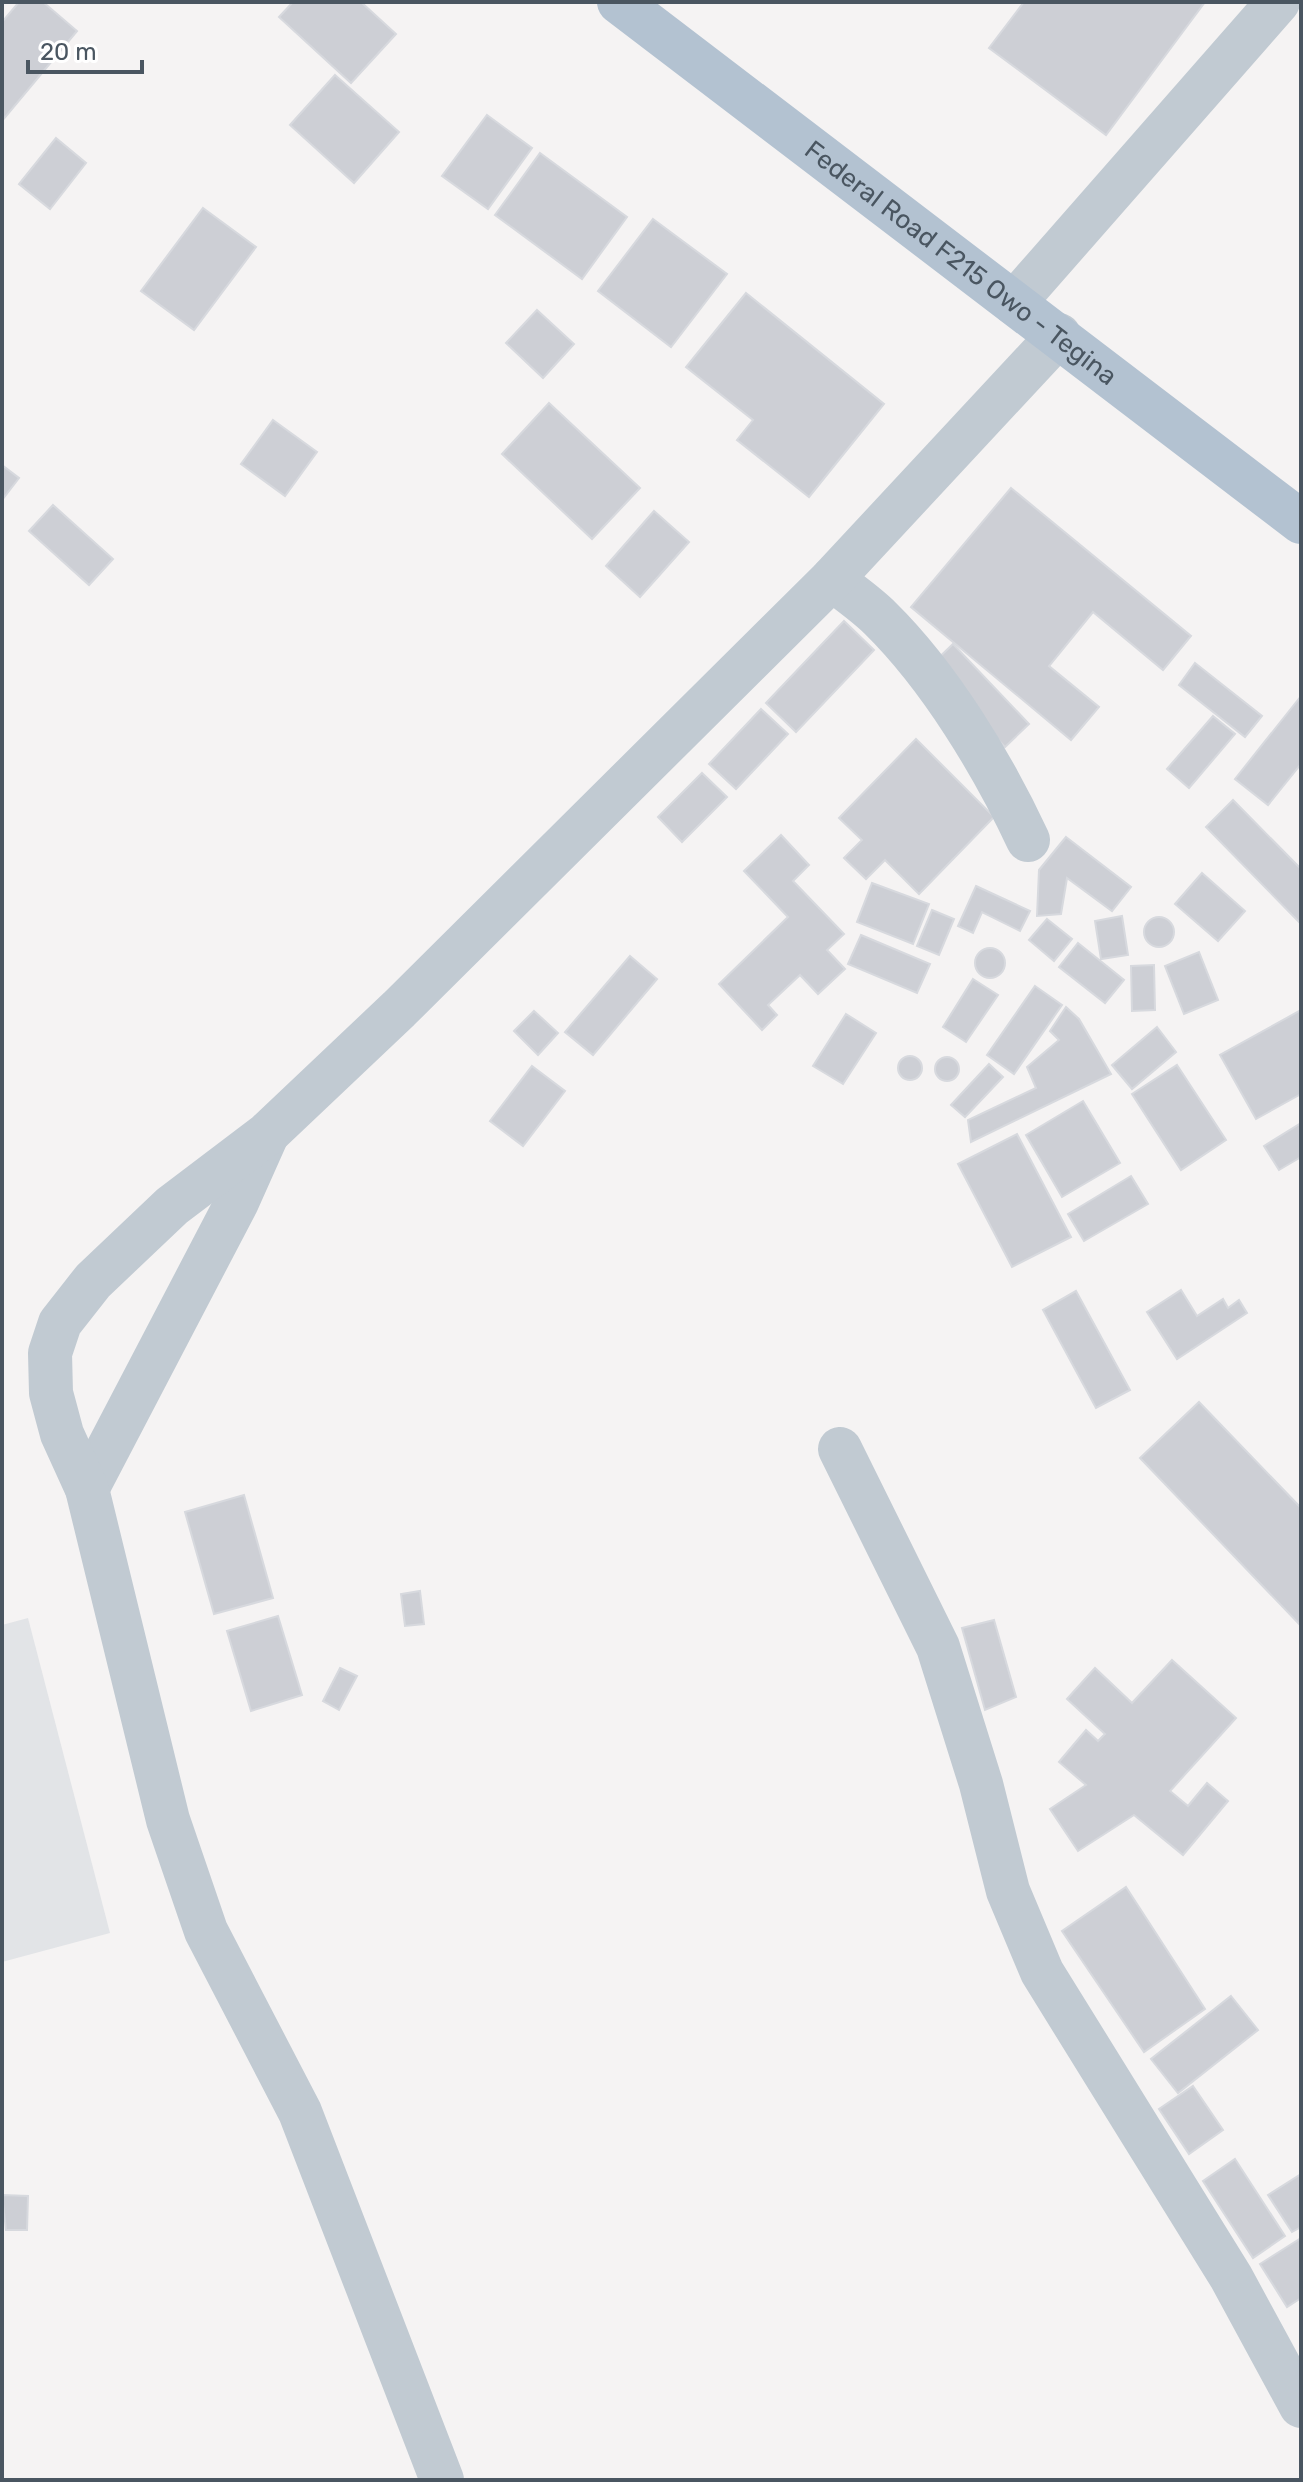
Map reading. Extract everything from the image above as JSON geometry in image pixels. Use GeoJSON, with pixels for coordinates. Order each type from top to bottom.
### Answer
{"type":"FeatureCollection","features":[{"type":"Feature","properties":{"kind":"main road","name":"Federal Road F215 Owo - Tegina"},"geometry":{"type":"LineString","coordinates":[[619,2],[1301,522]]}},
{"type":"Feature","properties":{"kind":"street"},"geometry":{"type":"LineString","coordinates":[[1014,303],[1278,2]]}},
{"type":"Feature","properties":{"kind":"street"},"geometry":{"type":"LineString","coordinates":[[442,2480],[300,2112],[206,1931],[168,1820],[87,1489],[62,1434],[51,1393],[50,1353],[60,1323],[93,1281],[172,1206],[267,1134],[410,998],[832,579],[1059,335]]}},
{"type":"Feature","properties":{"kind":"street"},"geometry":{"type":"LineString","coordinates":[[832,579],[880,618],[973,737],[1004,788],[1028,840]]}},
{"type":"Feature","properties":{"kind":"street"},"geometry":{"type":"LineString","coordinates":[[87,1489],[230,1215],[267,1134]]}},
{"type":"Feature","properties":{"kind":"street"},"geometry":{"type":"LineString","coordinates":[[840,1449],[938,1647],[981,1784],[1008,1891],[1042,1972],[1231,2277],[1301,2406]]}},
{"type":"Feature","properties":{"kind":"shaded area"},"geometry":{"type":"Polygon","coordinates":[[[28,1618],[110,1933],[2,1962],[2,1625],[28,1618]]]}},
{"type":"Feature","properties":{"kind":"building"},"geometry":{"type":"Polygon","coordinates":[[[19,2],[43,2],[77,31],[2,121],[2,22],[19,2]]]}},
{"type":"Feature","properties":{"kind":"building"},"geometry":{"type":"Polygon","coordinates":[[[293,2],[361,2],[396,34],[351,83],[279,17],[293,2]]]}},
{"type":"Feature","properties":{"kind":"building"},"geometry":{"type":"Polygon","coordinates":[[[1024,2],[1205,2],[1106,135],[989,48],[1024,2]]]}},
{"type":"Feature","properties":{"kind":"building"},"geometry":{"type":"Polygon","coordinates":[[[335,75],[399,132],[354,183],[290,125],[335,75]]]}},
{"type":"Feature","properties":{"kind":"building"},"geometry":{"type":"Polygon","coordinates":[[[487,115],[532,148],[488,209],[442,176],[487,115]]]}},
{"type":"Feature","properties":{"kind":"building"},"geometry":{"type":"Polygon","coordinates":[[[56,138],[86,163],[50,209],[19,184],[56,138]]]}},
{"type":"Feature","properties":{"kind":"building"},"geometry":{"type":"Polygon","coordinates":[[[540,153],[627,217],[582,279],[495,215],[540,153]]]}},
{"type":"Feature","properties":{"kind":"building"},"geometry":{"type":"Polygon","coordinates":[[[203,208],[256,247],[194,330],[141,291],[203,208]]]}},
{"type":"Feature","properties":{"kind":"building"},"geometry":{"type":"Polygon","coordinates":[[[653,219],[727,274],[671,347],[598,291],[653,219]]]}},
{"type":"Feature","properties":{"kind":"building"},"geometry":{"type":"Polygon","coordinates":[[[746,293],[884,404],[809,497],[737,440],[753,420],[686,367],[746,293]]]}},
{"type":"Feature","properties":{"kind":"building"},"geometry":{"type":"Polygon","coordinates":[[[537,310],[574,344],[543,378],[506,343],[537,310]]]}},
{"type":"Feature","properties":{"kind":"building"},"geometry":{"type":"Polygon","coordinates":[[[549,403],[640,488],[592,539],[502,454],[549,403]]]}},
{"type":"Feature","properties":{"kind":"building"},"geometry":{"type":"Polygon","coordinates":[[[273,420],[317,452],[285,496],[241,464],[273,420]]]}},
{"type":"Feature","properties":{"kind":"building"},"geometry":{"type":"Polygon","coordinates":[[[2,465],[19,478],[2,500],[2,465]]]}},
{"type":"Feature","properties":{"kind":"building"},"geometry":{"type":"Polygon","coordinates":[[[1011,488],[1191,636],[1163,670],[1093,612],[1049,666],[1099,707],[1071,740],[911,607],[1011,488]]]}},
{"type":"Feature","properties":{"kind":"building"},"geometry":{"type":"Polygon","coordinates":[[[53,505],[113,559],[89,585],[29,531],[53,505]]]}},
{"type":"Feature","properties":{"kind":"building"},"geometry":{"type":"Polygon","coordinates":[[[654,511],[689,542],[640,597],[606,566],[654,511]]]}},
{"type":"Feature","properties":{"kind":"building"},"geometry":{"type":"Polygon","coordinates":[[[844,621],[874,650],[796,732],[766,703],[844,621]]]}},
{"type":"Feature","properties":{"kind":"building"},"geometry":{"type":"Polygon","coordinates":[[[953,644],[1029,724],[1005,747],[929,667],[953,644]]]}},
{"type":"Feature","properties":{"kind":"building"},"geometry":{"type":"Polygon","coordinates":[[[1195,663],[1262,716],[1245,737],[1179,685],[1195,663]]]}},
{"type":"Feature","properties":{"kind":"building"},"geometry":{"type":"Polygon","coordinates":[[[1301,696],[1301,764],[1268,805],[1235,779],[1301,696]]]}},
{"type":"Feature","properties":{"kind":"building"},"geometry":{"type":"Polygon","coordinates":[[[761,709],[788,734],[736,789],[709,764],[761,709]]]}},
{"type":"Feature","properties":{"kind":"building"},"geometry":{"type":"Polygon","coordinates":[[[1213,716],[1235,734],[1189,788],[1167,769],[1213,716]]]}},
{"type":"Feature","properties":{"kind":"building"},"geometry":{"type":"Polygon","coordinates":[[[916,739],[994,817],[919,894],[885,860],[866,879],[844,858],[862,840],[839,818],[916,739]]]}},
{"type":"Feature","properties":{"kind":"building"},"geometry":{"type":"Polygon","coordinates":[[[702,773],[727,797],[682,842],[658,817],[702,773]]]}},
{"type":"Feature","properties":{"kind":"building"},"geometry":{"type":"Polygon","coordinates":[[[1233,800],[1301,869],[1301,924],[1206,827],[1233,800]]]}},
{"type":"Feature","properties":{"kind":"building"},"geometry":{"type":"Polygon","coordinates":[[[781,835],[809,865],[793,881],[844,934],[827,950],[845,969],[818,994],[800,975],[768,1005],[777,1015],[762,1030],[719,984],[788,917],[744,871],[781,835]]]}},
{"type":"Feature","properties":{"kind":"building"},"geometry":{"type":"Polygon","coordinates":[[[1066,837],[1131,887],[1112,911],[1067,878],[1061,914],[1037,916],[1039,870],[1066,837]]]}},
{"type":"Feature","properties":{"kind":"building"},"geometry":{"type":"Polygon","coordinates":[[[1202,873],[1245,911],[1218,941],[1175,904],[1202,873]]]}},
{"type":"Feature","properties":{"kind":"building"},"geometry":{"type":"Polygon","coordinates":[[[872,883],[929,904],[913,944],[857,922],[872,883]]]}},
{"type":"Feature","properties":{"kind":"building"},"geometry":{"type":"Polygon","coordinates":[[[976,886],[1030,911],[1020,931],[982,912],[973,933],[958,926],[976,886]]]}},
{"type":"Feature","properties":{"kind":"building"},"geometry":{"type":"Polygon","coordinates":[[[932,910],[954,919],[939,955],[917,946],[932,910]]]}},
{"type":"Feature","properties":{"kind":"building"},"geometry":{"type":"Polygon","coordinates":[[[1122,916],[1128,955],[1101,959],[1095,921],[1122,916]]]}},
{"type":"Feature","properties":{"kind":"building"},"geometry":{"type":"Polygon","coordinates":[[[1159,917],[1165,918],[1173,926],[1173,938],[1165,946],[1159,947],[1153,946],[1145,938],[1144,932],[1145,926],[1153,918],[1159,917]]]}},
{"type":"Feature","properties":{"kind":"building"},"geometry":{"type":"Polygon","coordinates":[[[1047,919],[1072,939],[1054,961],[1029,940],[1047,919]]]}},
{"type":"Feature","properties":{"kind":"building"},"geometry":{"type":"Polygon","coordinates":[[[861,935],[930,964],[917,993],[848,964],[861,935]]]}},
{"type":"Feature","properties":{"kind":"building"},"geometry":{"type":"Polygon","coordinates":[[[1078,943],[1124,980],[1105,1003],[1059,967],[1078,943]]]}},
{"type":"Feature","properties":{"kind":"building"},"geometry":{"type":"Polygon","coordinates":[[[990,948],[1001,952],[1005,963],[1001,974],[990,978],[979,974],[975,963],[979,952],[990,948]]]}},
{"type":"Feature","properties":{"kind":"building"},"geometry":{"type":"Polygon","coordinates":[[[1199,952],[1218,1000],[1184,1014],[1165,966],[1199,952]]]}},
{"type":"Feature","properties":{"kind":"building"},"geometry":{"type":"Polygon","coordinates":[[[630,956],[657,979],[593,1055],[565,1032],[630,956]]]}},
{"type":"Feature","properties":{"kind":"building"},"geometry":{"type":"Polygon","coordinates":[[[1154,965],[1155,1010],[1132,1011],[1131,966],[1154,965]]]}},
{"type":"Feature","properties":{"kind":"building"},"geometry":{"type":"Polygon","coordinates":[[[973,979],[998,995],[966,1042],[943,1027],[973,979]]]}},
{"type":"Feature","properties":{"kind":"building"},"geometry":{"type":"Polygon","coordinates":[[[1035,986],[1062,1005],[1014,1074],[987,1055],[1035,986]]]}},
{"type":"Feature","properties":{"kind":"building"},"geometry":{"type":"Polygon","coordinates":[[[1066,1007],[1079,1019],[1111,1074],[971,1142],[968,1120],[1036,1088],[1027,1067],[1059,1040],[1050,1031],[1066,1007]]]}},
{"type":"Feature","properties":{"kind":"building"},"geometry":{"type":"Polygon","coordinates":[[[1301,1010],[1301,1094],[1256,1119],[1220,1055],[1301,1010]]]}},
{"type":"Feature","properties":{"kind":"building"},"geometry":{"type":"Polygon","coordinates":[[[534,1011],[558,1033],[538,1055],[514,1031],[534,1011]]]}},
{"type":"Feature","properties":{"kind":"building"},"geometry":{"type":"Polygon","coordinates":[[[846,1014],[876,1033],[843,1084],[813,1066],[846,1014]]]}},
{"type":"Feature","properties":{"kind":"building"},"geometry":{"type":"Polygon","coordinates":[[[1157,1027],[1176,1052],[1132,1089],[1112,1065],[1157,1027]]]}},
{"type":"Feature","properties":{"kind":"building"},"geometry":{"type":"Polygon","coordinates":[[[910,1056],[918,1060],[922,1068],[918,1076],[910,1080],[902,1076],[898,1068],[902,1060],[910,1056]]]}},
{"type":"Feature","properties":{"kind":"building"},"geometry":{"type":"Polygon","coordinates":[[[947,1057],[955,1061],[959,1069],[955,1077],[947,1081],[939,1077],[935,1069],[939,1061],[947,1057]]]}},
{"type":"Feature","properties":{"kind":"building"},"geometry":{"type":"Polygon","coordinates":[[[989,1064],[1003,1077],[965,1117],[951,1105],[989,1064]]]}},
{"type":"Feature","properties":{"kind":"building"},"geometry":{"type":"Polygon","coordinates":[[[1177,1065],[1226,1140],[1181,1170],[1132,1094],[1177,1065]]]}},
{"type":"Feature","properties":{"kind":"building"},"geometry":{"type":"Polygon","coordinates":[[[532,1066],[565,1091],[523,1146],[490,1121],[532,1066]]]}},
{"type":"Feature","properties":{"kind":"building"},"geometry":{"type":"Polygon","coordinates":[[[1083,1101],[1120,1163],[1062,1197],[1026,1135],[1083,1101]]]}},
{"type":"Feature","properties":{"kind":"building"},"geometry":{"type":"Polygon","coordinates":[[[1301,1123],[1301,1157],[1279,1170],[1264,1146],[1301,1123]]]}},
{"type":"Feature","properties":{"kind":"building"},"geometry":{"type":"Polygon","coordinates":[[[1017,1134],[1071,1237],[1012,1267],[958,1164],[1017,1134]]]}},
{"type":"Feature","properties":{"kind":"building"},"geometry":{"type":"Polygon","coordinates":[[[1131,1176],[1148,1204],[1084,1241],[1068,1214],[1131,1176]]]}},
{"type":"Feature","properties":{"kind":"building"},"geometry":{"type":"Polygon","coordinates":[[[1181,1290],[1197,1316],[1223,1299],[1228,1308],[1239,1300],[1247,1313],[1177,1359],[1147,1312],[1181,1290]]]}},
{"type":"Feature","properties":{"kind":"building"},"geometry":{"type":"Polygon","coordinates":[[[1076,1291],[1130,1390],[1096,1408],[1043,1310],[1076,1291]]]}},
{"type":"Feature","properties":{"kind":"building"},"geometry":{"type":"Polygon","coordinates":[[[1199,1402],[1301,1508],[1301,1626],[1140,1458],[1199,1402]]]}},
{"type":"Feature","properties":{"kind":"building"},"geometry":{"type":"Polygon","coordinates":[[[244,1495],[273,1598],[214,1614],[185,1512],[244,1495]]]}},
{"type":"Feature","properties":{"kind":"building"},"geometry":{"type":"Polygon","coordinates":[[[420,1591],[424,1624],[405,1626],[401,1594],[420,1591]]]}},
{"type":"Feature","properties":{"kind":"building"},"geometry":{"type":"Polygon","coordinates":[[[278,1616],[302,1695],[251,1711],[227,1631],[278,1616]]]}},
{"type":"Feature","properties":{"kind":"building"},"geometry":{"type":"Polygon","coordinates":[[[994,1620],[1016,1697],[985,1710],[962,1628],[994,1620]]]}},
{"type":"Feature","properties":{"kind":"building"},"geometry":{"type":"Polygon","coordinates":[[[1172,1660],[1236,1718],[1170,1791],[1188,1806],[1207,1783],[1228,1801],[1183,1855],[1134,1815],[1078,1851],[1050,1809],[1086,1785],[1059,1762],[1086,1730],[1098,1741],[1105,1734],[1067,1699],[1095,1668],[1132,1703],[1172,1660]]]}},
{"type":"Feature","properties":{"kind":"building"},"geometry":{"type":"Polygon","coordinates":[[[340,1668],[357,1676],[339,1710],[323,1701],[340,1668]]]}},
{"type":"Feature","properties":{"kind":"building"},"geometry":{"type":"Polygon","coordinates":[[[1126,1887],[1205,2009],[1144,2052],[1062,1931],[1126,1887]]]}},
{"type":"Feature","properties":{"kind":"building"},"geometry":{"type":"Polygon","coordinates":[[[1231,1996],[1258,2030],[1178,2093],[1151,2059],[1231,1996]]]}},
{"type":"Feature","properties":{"kind":"building"},"geometry":{"type":"Polygon","coordinates":[[[1193,2086],[1223,2130],[1189,2154],[1159,2109],[1193,2086]]]}},
{"type":"Feature","properties":{"kind":"building"},"geometry":{"type":"Polygon","coordinates":[[[1235,2159],[1285,2236],[1253,2258],[1203,2181],[1235,2159]]]}},
{"type":"Feature","properties":{"kind":"building"},"geometry":{"type":"Polygon","coordinates":[[[1301,2174],[1301,2227],[1292,2232],[1268,2195],[1301,2174]]]}},
{"type":"Feature","properties":{"kind":"building"},"geometry":{"type":"Polygon","coordinates":[[[2,2195],[28,2196],[27,2230],[6,2230],[2,2195]]]}},
{"type":"Feature","properties":{"kind":"building"},"geometry":{"type":"Polygon","coordinates":[[[1301,2238],[1301,2298],[1287,2307],[1260,2264],[1301,2238]]]}}]}
